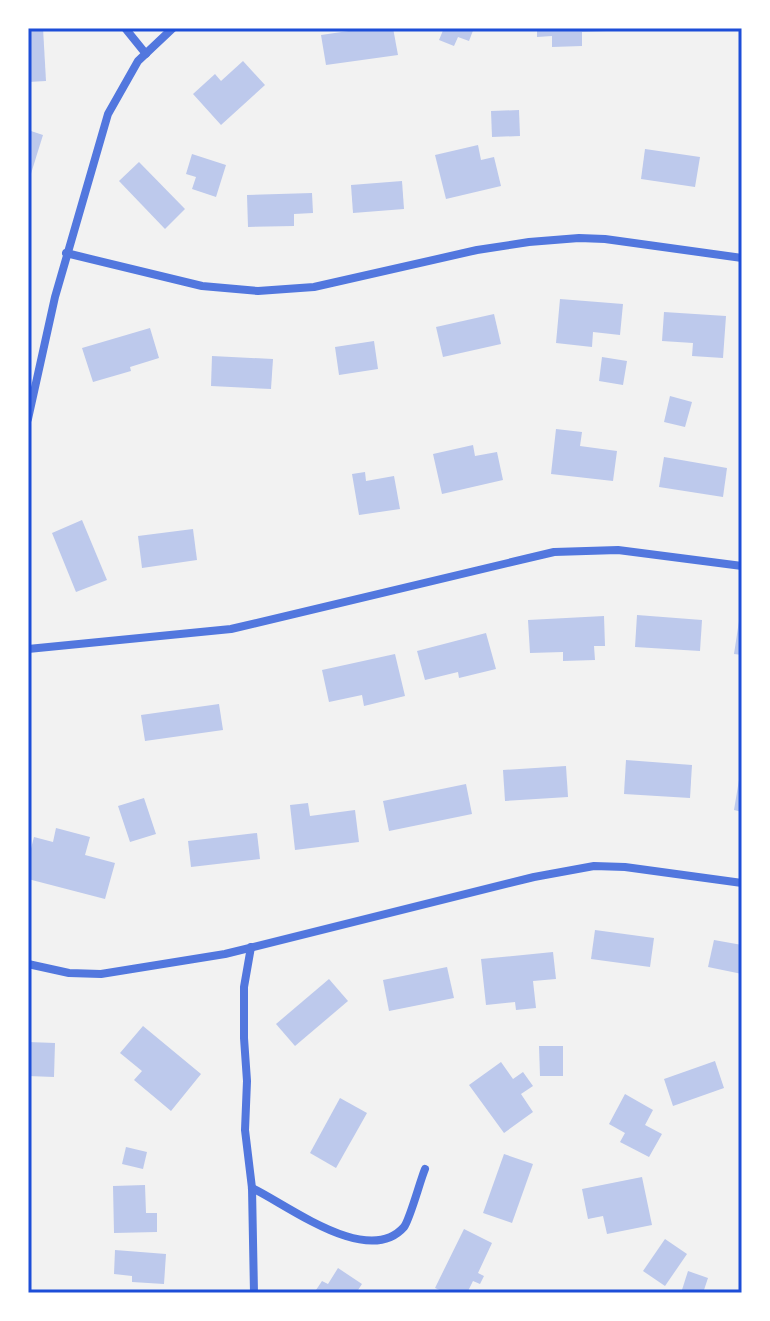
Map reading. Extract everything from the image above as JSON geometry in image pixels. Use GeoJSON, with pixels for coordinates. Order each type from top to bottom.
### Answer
{"type":"FeatureCollection","features":[{"type":"Feature","properties":{"kind":"street"},"geometry":{"type":"LineString","coordinates":[[125,28],[146,54]]}},
{"type":"Feature","properties":{"kind":"street"},"geometry":{"type":"LineString","coordinates":[[28,419],[66,253],[108,114],[130,73],[173,28]]}},
{"type":"Feature","properties":{"kind":"street"},"geometry":{"type":"LineString","coordinates":[[66,253],[202,286],[258,291],[314,287],[369,277],[477,250],[567,239],[605,239],[742,258]]}},
{"type":"Feature","properties":{"kind":"street"},"geometry":{"type":"LineString","coordinates":[[28,649],[231,629],[554,552],[618,550],[742,566]]}},
{"type":"Feature","properties":{"kind":"street"},"geometry":{"type":"LineString","coordinates":[[28,964],[55,971],[101,974],[225,954],[534,877],[594,866],[625,867],[742,883]]}},
{"type":"Feature","properties":{"kind":"street"},"geometry":{"type":"LineString","coordinates":[[251,947],[244,987],[244,1038],[247,1081],[245,1130],[252,1188],[254,1293]]}},
{"type":"Feature","properties":{"kind":"street"},"geometry":{"type":"LineString","coordinates":[[252,1188],[326,1229],[366,1242],[392,1235],[404,1227],[425,1169]]}},
{"type":"Feature","properties":{"kind":"building"},"geometry":{"type":"Polygon","coordinates":[[[28,28],[43,28],[46,81],[28,82],[28,28]]]}},
{"type":"Feature","properties":{"kind":"building"},"geometry":{"type":"Polygon","coordinates":[[[393,28],[398,55],[326,65],[321,35],[393,28]]]}},
{"type":"Feature","properties":{"kind":"building"},"geometry":{"type":"Polygon","coordinates":[[[444,28],[474,28],[469,41],[458,37],[454,46],[439,40],[444,28]]]}},
{"type":"Feature","properties":{"kind":"building"},"geometry":{"type":"Polygon","coordinates":[[[537,28],[606,28],[606,31],[582,32],[582,46],[552,47],[552,36],[537,37],[537,28]]]}},
{"type":"Feature","properties":{"kind":"building"},"geometry":{"type":"Polygon","coordinates":[[[243,61],[265,85],[221,125],[193,94],[215,74],[221,81],[243,61]]]}},
{"type":"Feature","properties":{"kind":"building"},"geometry":{"type":"Polygon","coordinates":[[[519,110],[520,136],[492,137],[491,111],[519,110]]]}},
{"type":"Feature","properties":{"kind":"building"},"geometry":{"type":"Polygon","coordinates":[[[28,130],[43,135],[29,180],[28,179],[28,130]]]}},
{"type":"Feature","properties":{"kind":"building"},"geometry":{"type":"Polygon","coordinates":[[[478,145],[481,160],[494,157],[501,186],[446,199],[435,155],[478,145]]]}},
{"type":"Feature","properties":{"kind":"building"},"geometry":{"type":"Polygon","coordinates":[[[645,149],[700,157],[695,187],[641,179],[645,149]]]}},
{"type":"Feature","properties":{"kind":"building"},"geometry":{"type":"Polygon","coordinates":[[[192,154],[226,165],[216,197],[192,189],[196,177],[186,174],[192,154]]]}},
{"type":"Feature","properties":{"kind":"building"},"geometry":{"type":"Polygon","coordinates":[[[139,162],[185,209],[165,229],[119,181],[139,162]]]}},
{"type":"Feature","properties":{"kind":"building"},"geometry":{"type":"Polygon","coordinates":[[[402,181],[404,209],[353,213],[351,185],[402,181]]]}},
{"type":"Feature","properties":{"kind":"building"},"geometry":{"type":"Polygon","coordinates":[[[312,193],[313,213],[294,214],[294,226],[248,227],[247,195],[312,193]]]}},
{"type":"Feature","properties":{"kind":"building"},"geometry":{"type":"Polygon","coordinates":[[[560,299],[623,304],[620,335],[593,332],[592,347],[556,343],[560,299]]]}},
{"type":"Feature","properties":{"kind":"building"},"geometry":{"type":"Polygon","coordinates":[[[664,312],[726,316],[723,358],[692,356],[693,343],[662,341],[664,312]]]}},
{"type":"Feature","properties":{"kind":"building"},"geometry":{"type":"Polygon","coordinates":[[[494,314],[501,344],[443,357],[436,327],[494,314]]]}},
{"type":"Feature","properties":{"kind":"building"},"geometry":{"type":"Polygon","coordinates":[[[150,328],[159,358],[130,367],[131,371],[93,382],[82,348],[150,328]]]}},
{"type":"Feature","properties":{"kind":"building"},"geometry":{"type":"Polygon","coordinates":[[[374,341],[378,369],[339,375],[335,347],[374,341]]]}},
{"type":"Feature","properties":{"kind":"building"},"geometry":{"type":"Polygon","coordinates":[[[212,356],[273,359],[271,389],[211,386],[212,356]]]}},
{"type":"Feature","properties":{"kind":"building"},"geometry":{"type":"Polygon","coordinates":[[[602,357],[627,361],[623,385],[599,381],[602,357]]]}},
{"type":"Feature","properties":{"kind":"building"},"geometry":{"type":"Polygon","coordinates":[[[670,396],[692,402],[685,427],[664,422],[670,396]]]}},
{"type":"Feature","properties":{"kind":"building"},"geometry":{"type":"Polygon","coordinates":[[[556,429],[582,432],[580,446],[617,451],[613,481],[551,474],[556,429]]]}},
{"type":"Feature","properties":{"kind":"building"},"geometry":{"type":"Polygon","coordinates":[[[473,445],[475,456],[497,452],[503,480],[442,494],[433,454],[473,445]]]}},
{"type":"Feature","properties":{"kind":"building"},"geometry":{"type":"Polygon","coordinates":[[[664,457],[727,468],[723,497],[659,487],[664,457]]]}},
{"type":"Feature","properties":{"kind":"building"},"geometry":{"type":"Polygon","coordinates":[[[365,472],[366,481],[394,476],[400,509],[359,515],[352,474],[365,472]]]}},
{"type":"Feature","properties":{"kind":"building"},"geometry":{"type":"Polygon","coordinates":[[[82,520],[107,580],[76,592],[52,533],[82,520]]]}},
{"type":"Feature","properties":{"kind":"building"},"geometry":{"type":"Polygon","coordinates":[[[193,529],[197,560],[142,568],[138,536],[193,529]]]}},
{"type":"Feature","properties":{"kind":"building"},"geometry":{"type":"Polygon","coordinates":[[[637,615],[702,620],[700,651],[635,647],[637,615]]]}},
{"type":"Feature","properties":{"kind":"building"},"geometry":{"type":"Polygon","coordinates":[[[604,616],[605,646],[594,646],[595,660],[563,661],[563,652],[530,653],[528,620],[604,616]]]}},
{"type":"Feature","properties":{"kind":"building"},"geometry":{"type":"Polygon","coordinates":[[[739,621],[742,621],[742,655],[734,654],[739,621]]]}},
{"type":"Feature","properties":{"kind":"building"},"geometry":{"type":"Polygon","coordinates":[[[486,633],[496,669],[459,678],[458,672],[425,680],[417,651],[486,633]]]}},
{"type":"Feature","properties":{"kind":"building"},"geometry":{"type":"Polygon","coordinates":[[[395,654],[405,696],[364,706],[362,695],[329,702],[322,670],[395,654]]]}},
{"type":"Feature","properties":{"kind":"building"},"geometry":{"type":"Polygon","coordinates":[[[219,704],[223,730],[145,741],[141,715],[219,704]]]}},
{"type":"Feature","properties":{"kind":"building"},"geometry":{"type":"Polygon","coordinates":[[[626,760],[692,765],[690,798],[624,794],[626,760]]]}},
{"type":"Feature","properties":{"kind":"building"},"geometry":{"type":"Polygon","coordinates":[[[566,766],[568,797],[505,801],[503,770],[566,766]]]}},
{"type":"Feature","properties":{"kind":"building"},"geometry":{"type":"Polygon","coordinates":[[[742,774],[742,812],[734,810],[742,774]]]}},
{"type":"Feature","properties":{"kind":"building"},"geometry":{"type":"Polygon","coordinates":[[[466,784],[472,814],[389,831],[383,801],[466,784]]]}},
{"type":"Feature","properties":{"kind":"building"},"geometry":{"type":"Polygon","coordinates":[[[144,798],[156,834],[130,842],[118,806],[144,798]]]}},
{"type":"Feature","properties":{"kind":"building"},"geometry":{"type":"Polygon","coordinates":[[[308,803],[310,816],[355,810],[359,842],[295,850],[290,805],[308,803]]]}},
{"type":"Feature","properties":{"kind":"building"},"geometry":{"type":"Polygon","coordinates":[[[56,828],[90,837],[85,855],[115,863],[105,899],[28,879],[28,860],[34,837],[53,842],[56,828]]]}},
{"type":"Feature","properties":{"kind":"building"},"geometry":{"type":"Polygon","coordinates":[[[257,833],[260,859],[191,867],[188,841],[257,833]]]}},
{"type":"Feature","properties":{"kind":"building"},"geometry":{"type":"Polygon","coordinates":[[[595,930],[654,938],[650,967],[591,959],[595,930]]]}},
{"type":"Feature","properties":{"kind":"building"},"geometry":{"type":"Polygon","coordinates":[[[714,940],[742,945],[742,974],[708,967],[714,940]]]}},
{"type":"Feature","properties":{"kind":"building"},"geometry":{"type":"Polygon","coordinates":[[[553,952],[556,979],[533,981],[536,1008],[516,1010],[515,1002],[486,1005],[481,959],[553,952]]]}},
{"type":"Feature","properties":{"kind":"building"},"geometry":{"type":"Polygon","coordinates":[[[447,967],[454,998],[389,1011],[383,980],[447,967]]]}},
{"type":"Feature","properties":{"kind":"building"},"geometry":{"type":"Polygon","coordinates":[[[329,979],[348,1001],[295,1046],[276,1024],[329,979]]]}},
{"type":"Feature","properties":{"kind":"building"},"geometry":{"type":"Polygon","coordinates":[[[143,1026],[201,1074],[171,1111],[134,1080],[142,1071],[120,1053],[143,1026]]]}},
{"type":"Feature","properties":{"kind":"building"},"geometry":{"type":"Polygon","coordinates":[[[28,1042],[55,1043],[54,1077],[28,1076],[28,1042]]]}},
{"type":"Feature","properties":{"kind":"building"},"geometry":{"type":"Polygon","coordinates":[[[539,1046],[563,1046],[563,1076],[540,1076],[539,1046]]]}},
{"type":"Feature","properties":{"kind":"building"},"geometry":{"type":"Polygon","coordinates":[[[715,1061],[724,1088],[673,1106],[664,1079],[715,1061]]]}},
{"type":"Feature","properties":{"kind":"building"},"geometry":{"type":"Polygon","coordinates":[[[501,1062],[513,1079],[523,1072],[533,1086],[521,1094],[533,1112],[504,1133],[469,1085],[501,1062]]]}},
{"type":"Feature","properties":{"kind":"building"},"geometry":{"type":"Polygon","coordinates":[[[625,1094],[653,1110],[645,1125],[662,1134],[649,1157],[620,1142],[625,1133],[609,1124],[625,1094]]]}},
{"type":"Feature","properties":{"kind":"building"},"geometry":{"type":"Polygon","coordinates":[[[340,1098],[367,1113],[336,1168],[310,1153],[340,1098]]]}},
{"type":"Feature","properties":{"kind":"building"},"geometry":{"type":"Polygon","coordinates":[[[126,1147],[147,1152],[143,1169],[122,1164],[126,1147]]]}},
{"type":"Feature","properties":{"kind":"building"},"geometry":{"type":"Polygon","coordinates":[[[504,1154],[533,1164],[512,1223],[483,1213],[504,1154]]]}},
{"type":"Feature","properties":{"kind":"building"},"geometry":{"type":"Polygon","coordinates":[[[642,1177],[652,1225],[607,1234],[603,1216],[588,1219],[582,1189],[642,1177]]]}},
{"type":"Feature","properties":{"kind":"building"},"geometry":{"type":"Polygon","coordinates":[[[145,1185],[146,1213],[157,1213],[157,1232],[114,1233],[113,1186],[145,1185]]]}},
{"type":"Feature","properties":{"kind":"building"},"geometry":{"type":"Polygon","coordinates":[[[464,1229],[492,1243],[478,1273],[484,1276],[480,1284],[473,1281],[467,1293],[446,1293],[435,1288],[464,1229]]]}},
{"type":"Feature","properties":{"kind":"building"},"geometry":{"type":"Polygon","coordinates":[[[665,1239],[687,1254],[665,1286],[643,1271],[665,1239]]]}},
{"type":"Feature","properties":{"kind":"building"},"geometry":{"type":"Polygon","coordinates":[[[115,1250],[166,1254],[164,1284],[132,1282],[132,1276],[114,1274],[115,1250]]]}},
{"type":"Feature","properties":{"kind":"building"},"geometry":{"type":"Polygon","coordinates":[[[338,1268],[362,1284],[356,1293],[314,1293],[322,1281],[328,1284],[338,1268]]]}},
{"type":"Feature","properties":{"kind":"building"},"geometry":{"type":"Polygon","coordinates":[[[688,1271],[708,1278],[703,1293],[681,1293],[688,1271]]]}}]}
